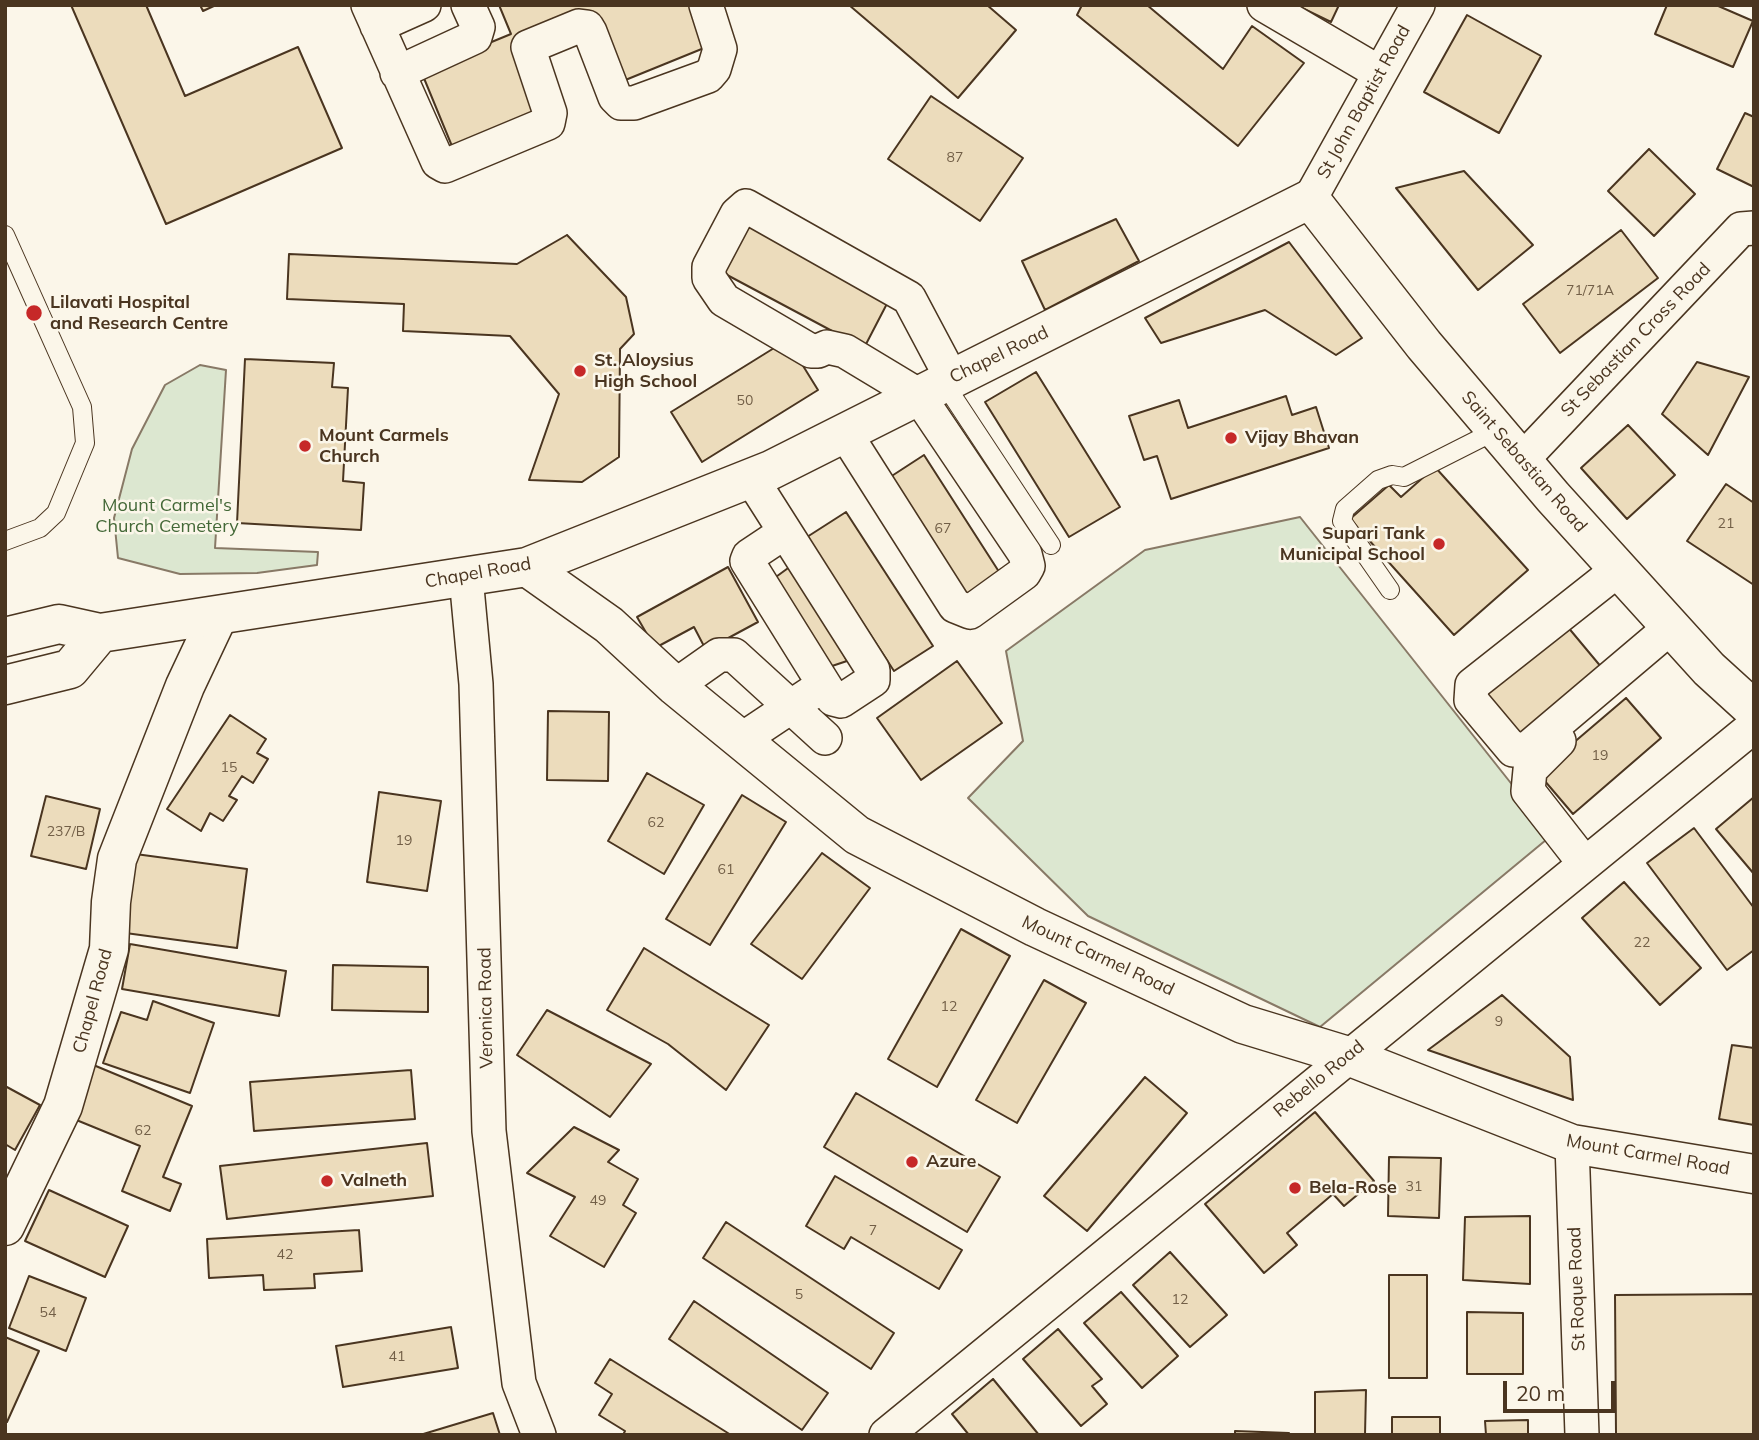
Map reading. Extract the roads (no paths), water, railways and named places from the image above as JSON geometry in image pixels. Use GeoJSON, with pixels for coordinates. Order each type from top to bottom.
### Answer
{"type":"FeatureCollection","features":[{"type":"Feature","properties":{"kind":"main road","name":"Chapel Road"},"geometry":{"type":"LineString","coordinates":[[5,1226],[63,1106],[108,949],[117,859],[185,686],[218,616],[527,567],[751,478],[1310,199]]}},
{"type":"Feature","properties":{"kind":"main road","name":"Saint Sebastian Road"},"geometry":{"type":"LineString","coordinates":[[1310,199],[1423,345],[1522,459],[1709,669],[1754,710]]}},
{"type":"Feature","properties":{"kind":"main road","name":"Mount Carmel Road"},"geometry":{"type":"LineString","coordinates":[[527,567],[609,625],[675,686],[857,835],[1035,927],[1243,1024],[1348,1056],[1572,1144],[1754,1174]]}},
{"type":"Feature","properties":{"kind":"main road"},"geometry":{"type":"LineString","coordinates":[[5,637],[59,624],[100,633],[218,616]]}},
{"type":"Feature","properties":{"kind":"main road"},"geometry":{"type":"LineString","coordinates":[[5,685],[70,669],[100,633]]}},
{"type":"Feature","properties":{"kind":"street"},"geometry":{"type":"LineString","coordinates":[[424,5],[372,15],[438,162],[445,166],[548,123],[550,113],[528,47],[579,26],[587,27],[590,32],[615,97],[621,103],[634,103],[708,76],[715,69],[720,49],[706,5]]}},
{"type":"Feature","properties":{"kind":"street"},"geometry":{"type":"LineString","coordinates":[[397,73],[475,37],[478,27],[468,5]]}},
{"type":"Feature","properties":{"kind":"street"},"geometry":{"type":"LineString","coordinates":[[1264,5],[1380,73]]}},
{"type":"Feature","properties":{"kind":"street","name":"St John Baptist Road"},"geometry":{"type":"LineString","coordinates":[[1310,199],[1418,5]]}},
{"type":"Feature","properties":{"kind":"street"},"geometry":{"type":"LineString","coordinates":[[845,433],[955,606],[970,612],[1024,573],[1028,560],[938,386],[909,298],[746,206],[737,214],[709,267],[709,278],[724,300],[811,351],[827,346],[938,386]]}},
{"type":"Feature","properties":{"kind":"street","name":"St Sebastian Cross Road"},"geometry":{"type":"LineString","coordinates":[[1522,459],[1741,229],[1754,228]]}},
{"type":"Feature","properties":{"kind":"street"},"geometry":{"type":"LineString","coordinates":[[751,478],[874,675],[870,684],[841,701],[835,701],[824,685],[747,561],[749,556],[785,533]]}},
{"type":"Feature","properties":{"kind":"street"},"geometry":{"type":"LineString","coordinates":[[1619,569],[1472,685],[1471,700],[1513,750],[1528,748],[1673,629]]}},
{"type":"Feature","properties":{"kind":"street","name":"Veronica Road"},"geometry":{"type":"LineString","coordinates":[[466,577],[476,684],[489,1131],[519,1383],[539,1435]]}},
{"type":"Feature","properties":{"kind":"street"},"geometry":{"type":"LineString","coordinates":[[1584,864],[1528,791],[1530,770],[1673,629]]}},
{"type":"Feature","properties":{"kind":"street"},"geometry":{"type":"LineString","coordinates":[[675,686],[726,653],[743,661],[825,738]]}},
{"type":"Feature","properties":{"kind":"street"},"geometry":{"type":"LineString","coordinates":[[741,740],[824,685]]}},
{"type":"Feature","properties":{"kind":"street","name":"Rebello Road"},"geometry":{"type":"LineString","coordinates":[[886,1435],[1754,726]]}},
{"type":"Feature","properties":{"kind":"street","name":"St Roque Road"},"geometry":{"type":"LineString","coordinates":[[1572,1144],[1582,1435]]}},
{"type":"Feature","properties":{"kind":"lane"},"geometry":{"type":"LineString","coordinates":[[5,235],[82,407],[85,443],[56,513],[40,528],[5,541]]}},
{"type":"Feature","properties":{"kind":"lane"},"geometry":{"type":"LineString","coordinates":[[938,386],[1051,545]]}},
{"type":"Feature","properties":{"kind":"lane"},"geometry":{"type":"LineString","coordinates":[[1390,590],[1342,521],[1345,509],[1378,480],[1392,475],[1404,477],[1497,430]]}},
{"type":"Feature","properties":{"kind":"place","name":"Lilavati Hospital and Research Centre"},"geometry":{"type":"Point","coordinates":[34,313]}},
{"type":"Feature","properties":{"kind":"place","name":"St. Aloysius High School"},"geometry":{"type":"Point","coordinates":[580,371]}},
{"type":"Feature","properties":{"kind":"place","name":"Vijay Bhavan"},"geometry":{"type":"Point","coordinates":[1231,438]}},
{"type":"Feature","properties":{"kind":"place","name":"Mount Carmels Church"},"geometry":{"type":"Point","coordinates":[305,446]}},
{"type":"Feature","properties":{"kind":"place","name":"Supari Tank Municipal School"},"geometry":{"type":"Point","coordinates":[1439,544]}},
{"type":"Feature","properties":{"kind":"place","name":"Azure"},"geometry":{"type":"Point","coordinates":[912,1162]}},
{"type":"Feature","properties":{"kind":"place","name":"Valneth"},"geometry":{"type":"Point","coordinates":[327,1181]}},
{"type":"Feature","properties":{"kind":"place","name":"Bela-Rose"},"geometry":{"type":"Point","coordinates":[1295,1188]}},
{"type":"Feature","properties":{"kind":"park label","name":"Mount Carmel's Church Cemetery"},"geometry":{"type":"Point","coordinates":[167,516]}}]}
